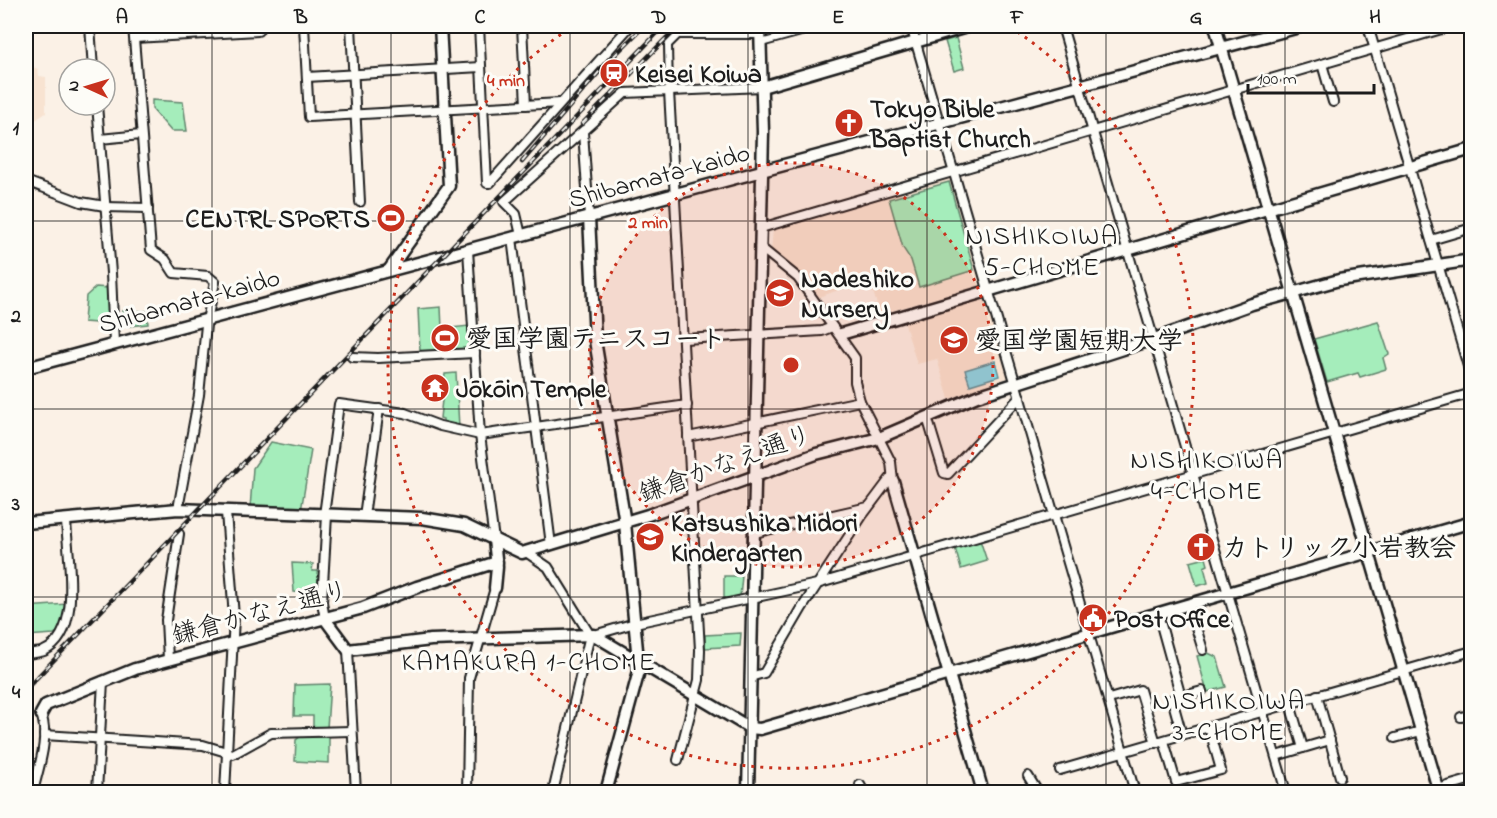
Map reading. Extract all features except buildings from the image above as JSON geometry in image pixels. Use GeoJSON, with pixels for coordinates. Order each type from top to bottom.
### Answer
{"type":"FeatureCollection","features":[{"type":"Feature","properties":{"kind":"street"},"geometry":{"type":"LineString","coordinates":[[90,26],[92,57]]}},
{"type":"Feature","properties":{"kind":"street"},"geometry":{"type":"LineString","coordinates":[[133,26],[151,250],[165,259],[174,273],[208,276],[215,282],[207,319],[199,394],[178,509]]}},
{"type":"Feature","properties":{"kind":"street"},"geometry":{"type":"LineString","coordinates":[[135,38],[258,31],[261,26]]}},
{"type":"Feature","properties":{"kind":"street"},"geometry":{"type":"LineString","coordinates":[[304,26],[309,117],[560,103]]}},
{"type":"Feature","properties":{"kind":"street"},"geometry":{"type":"LineString","coordinates":[[351,26],[360,202]]}},
{"type":"Feature","properties":{"kind":"street"},"geometry":{"type":"LineString","coordinates":[[389,270],[449,186],[440,26]]}},
{"type":"Feature","properties":{"kind":"street"},"geometry":{"type":"LineString","coordinates":[[479,26],[487,183],[490,183],[630,26]]}},
{"type":"Feature","properties":{"kind":"street"},"geometry":{"type":"LineString","coordinates":[[522,26],[526,105]]}},
{"type":"Feature","properties":{"kind":"street"},"geometry":{"type":"LineString","coordinates":[[678,760],[700,663],[668,45],[678,35],[760,34],[823,26]]}},
{"type":"Feature","properties":{"kind":"street"},"geometry":{"type":"LineString","coordinates":[[911,26],[1135,790],[1124,792]]}},
{"type":"Feature","properties":{"kind":"street"},"geometry":{"type":"LineString","coordinates":[[551,545],[516,214],[504,202],[625,93],[762,87],[970,26]]}},
{"type":"Feature","properties":{"kind":"street"},"geometry":{"type":"LineString","coordinates":[[1062,26],[1286,792]]}},
{"type":"Feature","properties":{"kind":"street"},"geometry":{"type":"LineString","coordinates":[[1215,26],[1439,791]]}},
{"type":"Feature","properties":{"kind":"street","name":"Shibamata-kaido"},"geometry":{"type":"LineString","coordinates":[[26,368],[1304,26]]}},
{"type":"Feature","properties":{"kind":"street"},"geometry":{"type":"LineString","coordinates":[[1368,26],[1472,380]]}},
{"type":"Feature","properties":{"kind":"street"},"geometry":{"type":"LineString","coordinates":[[761,228],[1452,26]]}},
{"type":"Feature","properties":{"kind":"street"},"geometry":{"type":"LineString","coordinates":[[748,792],[762,171],[760,34]]}},
{"type":"Feature","properties":{"kind":"street"},"geometry":{"type":"LineString","coordinates":[[1322,64],[1333,102]]}},
{"type":"Feature","properties":{"kind":"street"},"geometry":{"type":"LineString","coordinates":[[307,77],[481,67]]}},
{"type":"Feature","properties":{"kind":"street"},"geometry":{"type":"LineString","coordinates":[[98,117],[114,344]]}},
{"type":"Feature","properties":{"kind":"street"},"geometry":{"type":"LineString","coordinates":[[583,132],[590,217],[595,340],[626,522],[639,671],[606,792]]}},
{"type":"Feature","properties":{"kind":"street"},"geometry":{"type":"LineString","coordinates":[[100,139],[141,135]]}},
{"type":"Feature","properties":{"kind":"street"},"geometry":{"type":"LineString","coordinates":[[839,335],[1472,148]]}},
{"type":"Feature","properties":{"kind":"street"},"geometry":{"type":"LineString","coordinates":[[26,181],[81,202],[105,207],[148,208]]}},
{"type":"Feature","properties":{"kind":"street"},"geometry":{"type":"LineString","coordinates":[[1431,240],[1472,228]]}},
{"type":"Feature","properties":{"kind":"street"},"geometry":{"type":"LineString","coordinates":[[760,247],[798,278],[855,358],[855,382],[860,402],[891,462],[893,478],[983,792]]}},
{"type":"Feature","properties":{"kind":"street"},"geometry":{"type":"LineString","coordinates":[[467,792],[469,678],[495,588],[497,562],[480,435],[468,249]]}},
{"type":"Feature","properties":{"kind":"street","name":"鎌倉かなえ通り"},"geometry":{"type":"LineString","coordinates":[[522,553],[626,522],[755,474],[834,448],[879,438],[1016,383],[1294,292],[1355,277],[1438,267],[1472,260]]}},
{"type":"Feature","properties":{"kind":"street"},"geometry":{"type":"LineString","coordinates":[[684,339],[822,331],[832,327]]}},
{"type":"Feature","properties":{"kind":"street"},"geometry":{"type":"LineString","coordinates":[[352,357],[378,358],[475,353]]}},
{"type":"Feature","properties":{"kind":"street"},"geometry":{"type":"LineString","coordinates":[[348,650],[431,640],[592,635],[635,623],[817,585],[1472,393]]}},
{"type":"Feature","properties":{"kind":"street"},"geometry":{"type":"LineString","coordinates":[[927,417],[944,473],[948,474],[1020,397]]}},
{"type":"Feature","properties":{"kind":"street"},"geometry":{"type":"LineString","coordinates":[[688,437],[860,402]]}},
{"type":"Feature","properties":{"kind":"street"},"geometry":{"type":"LineString","coordinates":[[356,792],[348,650],[325,619],[322,602],[326,515],[339,404],[405,413],[440,426],[480,435],[687,405]]}},
{"type":"Feature","properties":{"kind":"street"},"geometry":{"type":"LineString","coordinates":[[364,516],[379,409]]}},
{"type":"Feature","properties":{"kind":"street"},"geometry":{"type":"LineString","coordinates":[[750,676],[764,673],[817,585],[868,507],[893,478]]}},
{"type":"Feature","properties":{"kind":"street"},"geometry":{"type":"LineString","coordinates":[[754,533],[868,507]]}},
{"type":"Feature","properties":{"kind":"street"},"geometry":{"type":"LineString","coordinates":[[26,524],[178,509],[442,520],[464,525],[548,567],[592,635],[750,728],[763,728],[1472,522]]}},
{"type":"Feature","properties":{"kind":"street"},"geometry":{"type":"LineString","coordinates":[[225,792],[234,617],[226,512]]}},
{"type":"Feature","properties":{"kind":"street"},"geometry":{"type":"LineString","coordinates":[[26,654],[45,651],[64,631],[72,588],[68,565],[66,520]]}},
{"type":"Feature","properties":{"kind":"street"},"geometry":{"type":"LineString","coordinates":[[168,659],[166,620],[179,534]]}},
{"type":"Feature","properties":{"kind":"street","name":"鎌倉かなえ通り"},"geometry":{"type":"LineString","coordinates":[[41,714],[46,705],[103,681],[168,659],[363,608],[417,587],[497,562]]}},
{"type":"Feature","properties":{"kind":"street"},"geometry":{"type":"LineString","coordinates":[[1190,605],[1203,650]]}},
{"type":"Feature","properties":{"kind":"street"},"geometry":{"type":"LineString","coordinates":[[1158,614],[1181,697]]}},
{"type":"Feature","properties":{"kind":"street"},"geometry":{"type":"LineString","coordinates":[[553,792],[592,635]]}},
{"type":"Feature","properties":{"kind":"street"},"geometry":{"type":"LineString","coordinates":[[1060,770],[1472,651]]}},
{"type":"Feature","properties":{"kind":"street"},"geometry":{"type":"LineString","coordinates":[[97,792],[103,681]]}},
{"type":"Feature","properties":{"kind":"street"},"geometry":{"type":"LineString","coordinates":[[1109,699],[1140,690],[1176,782],[1221,770],[1209,727]]}},
{"type":"Feature","properties":{"kind":"street"},"geometry":{"type":"LineString","coordinates":[[1182,735],[1172,699],[1203,690]]}},
{"type":"Feature","properties":{"kind":"street"},"geometry":{"type":"LineString","coordinates":[[1317,695],[1340,777]]}},
{"type":"Feature","properties":{"kind":"street"},"geometry":{"type":"LineString","coordinates":[[1290,704],[1303,748]]}},
{"type":"Feature","properties":{"kind":"street"},"geometry":{"type":"LineString","coordinates":[[33,792],[44,735],[45,724],[41,714]]}},
{"type":"Feature","properties":{"kind":"street"},"geometry":{"type":"LineString","coordinates":[[1461,717],[1471,714]]}},
{"type":"Feature","properties":{"kind":"street"},"geometry":{"type":"LineString","coordinates":[[44,735],[203,745],[227,752],[236,752],[271,734],[352,731]]}},
{"type":"Feature","properties":{"kind":"street"},"geometry":{"type":"LineString","coordinates":[[1395,738],[1421,731]]}},
{"type":"Feature","properties":{"kind":"street"},"geometry":{"type":"LineString","coordinates":[[1276,756],[1330,740]]}},
{"type":"Feature","properties":{"kind":"street"},"geometry":{"type":"LineString","coordinates":[[1028,776],[1038,792]]}},
{"type":"Feature","properties":{"kind":"street"},"geometry":{"type":"LineString","coordinates":[[1427,792],[1439,791],[1472,779]]}},
{"type":"Feature","properties":{"kind":"street"},"geometry":{"type":"LineString","coordinates":[[860,784],[864,792]]}},
{"type":"Feature","properties":{"kind":"shaded area"},"geometry":{"type":"Polygon","coordinates":[[[26,64],[38,69],[39,76],[46,77],[46,113],[34,121],[28,129],[34,144],[26,178],[26,64]]]}},
{"type":"Feature","properties":{"kind":"shaded area"},"geometry":{"type":"Polygon","coordinates":[[[948,177],[953,179],[981,282],[979,286],[880,314],[869,279],[819,297],[801,276],[771,251],[773,230],[948,177]]]}},
{"type":"Feature","properties":{"kind":"shaded area","name":"愛国学園短期大学"},"geometry":{"type":"Polygon","coordinates":[[[986,297],[1011,377],[949,399],[937,359],[917,364],[904,321],[986,297]]]}},
{"type":"Feature","properties":{"kind":"green space"},"geometry":{"type":"Polygon","coordinates":[[[997,26],[1024,26],[1026,33],[980,30],[997,26]]]}},
{"type":"Feature","properties":{"kind":"green space"},"geometry":{"type":"Polygon","coordinates":[[[956,38],[964,68],[954,71],[945,41],[956,38]]]}},
{"type":"Feature","properties":{"kind":"green space"},"geometry":{"type":"Polygon","coordinates":[[[152,100],[183,102],[187,131],[171,131],[152,109],[152,100]]]}},
{"type":"Feature","properties":{"kind":"green space"},"geometry":{"type":"Polygon","coordinates":[[[949,182],[974,270],[919,287],[911,260],[903,248],[889,199],[949,182]]]}},
{"type":"Feature","properties":{"kind":"green space"},"geometry":{"type":"Polygon","coordinates":[[[96,287],[108,288],[109,324],[84,322],[86,296],[96,287]]]}},
{"type":"Feature","properties":{"kind":"green space","name":"愛国学園テニスコート"},"geometry":{"type":"Polygon","coordinates":[[[441,307],[442,329],[469,326],[470,347],[467,350],[420,351],[418,309],[441,307]]]}},
{"type":"Feature","properties":{"kind":"green space"},"geometry":{"type":"Polygon","coordinates":[[[122,311],[147,311],[148,324],[129,326],[129,315],[123,315],[122,311]]]}},
{"type":"Feature","properties":{"kind":"green space"},"geometry":{"type":"Polygon","coordinates":[[[1378,321],[1389,354],[1383,358],[1386,369],[1360,377],[1358,373],[1327,382],[1314,339],[1378,321]]]}},
{"type":"Feature","properties":{"kind":"green space"},"geometry":{"type":"Polygon","coordinates":[[[456,373],[459,427],[443,423],[443,419],[440,418],[445,374],[456,373]]]}},
{"type":"Feature","properties":{"kind":"green space"},"geometry":{"type":"Polygon","coordinates":[[[271,442],[311,450],[301,511],[250,509],[253,468],[271,442]]]}},
{"type":"Feature","properties":{"kind":"green space"},"geometry":{"type":"Polygon","coordinates":[[[980,540],[987,561],[961,569],[955,548],[980,540]]]}},
{"type":"Feature","properties":{"kind":"green space"},"geometry":{"type":"Polygon","coordinates":[[[1206,558],[1208,565],[1204,567],[1208,583],[1197,586],[1190,562],[1206,558]]]}},
{"type":"Feature","properties":{"kind":"green space"},"geometry":{"type":"Polygon","coordinates":[[[292,563],[313,564],[312,571],[319,571],[317,594],[294,592],[292,563]]]}},
{"type":"Feature","properties":{"kind":"green space"},"geometry":{"type":"Polygon","coordinates":[[[724,576],[742,576],[740,597],[724,600],[724,576]]]}},
{"type":"Feature","properties":{"kind":"green space"},"geometry":{"type":"Polygon","coordinates":[[[67,604],[61,629],[54,634],[26,636],[26,607],[67,604]]]}},
{"type":"Feature","properties":{"kind":"green space"},"geometry":{"type":"Polygon","coordinates":[[[741,633],[740,646],[705,648],[705,635],[741,633]]]}},
{"type":"Feature","properties":{"kind":"green space"},"geometry":{"type":"Polygon","coordinates":[[[1208,653],[1217,657],[1226,687],[1207,692],[1197,656],[1208,653]]]}},
{"type":"Feature","properties":{"kind":"green space"},"geometry":{"type":"Polygon","coordinates":[[[330,684],[327,728],[313,728],[313,716],[294,716],[295,685],[330,684]]]}},
{"type":"Feature","properties":{"kind":"green space"},"geometry":{"type":"Polygon","coordinates":[[[300,737],[329,737],[329,763],[295,761],[296,740],[300,737]]]}},
{"type":"Feature","properties":{"kind":"water"},"geometry":{"type":"Polygon","coordinates":[[[995,361],[999,376],[970,385],[965,370],[995,361]]]}},
{"type":"Feature","properties":{"kind":"railway"},"geometry":{"type":"LineString","coordinates":[[522,162],[605,65],[644,26]]}},
{"type":"Feature","properties":{"kind":"railway"},"geometry":{"type":"LineString","coordinates":[[26,689],[664,26]]}},
{"type":"Feature","properties":{"kind":"railway"},"geometry":{"type":"LineString","coordinates":[[582,124],[678,26]]}},
{"type":"Feature","properties":{"kind":"place","name":"Keisei Koiwa"},"geometry":{"type":"Point","coordinates":[614,73]}},
{"type":"Feature","properties":{"kind":"place","name":"Tokyo Bible Baptist Church"},"geometry":{"type":"Point","coordinates":[849,123]}},
{"type":"Feature","properties":{"kind":"place","name":"CENTRL SPORTS"},"geometry":{"type":"Point","coordinates":[391,218]}},
{"type":"Feature","properties":{"kind":"place","name":"Nadeshiko Nursery"},"geometry":{"type":"Point","coordinates":[780,293]}},
{"type":"Feature","properties":{"kind":"place","name":"愛国学園テニスコート"},"geometry":{"type":"Point","coordinates":[445,338]}},
{"type":"Feature","properties":{"kind":"place","name":"愛国学園短期大学"},"geometry":{"type":"Point","coordinates":[954,340]}},
{"type":"Feature","properties":{"kind":"place","name":"Jōkōin Temple"},"geometry":{"type":"Point","coordinates":[435,388]}},
{"type":"Feature","properties":{"kind":"place","name":"Katsushika Midori Kindergarten"},"geometry":{"type":"Point","coordinates":[650,537]}},
{"type":"Feature","properties":{"kind":"place","name":"カトリック小岩教会"},"geometry":{"type":"Point","coordinates":[1201,547]}},
{"type":"Feature","properties":{"kind":"place","name":"Post Office"},"geometry":{"type":"Point","coordinates":[1093,618]}},
{"type":"Feature","properties":{"kind":"district","name":"NISHIKOIWA 5-CHOME"},"geometry":{"type":"Point","coordinates":[1042,250]}},
{"type":"Feature","properties":{"kind":"district","name":"NISHIKOIWA 4-CHOME"},"geometry":{"type":"Point","coordinates":[1207,474]}},
{"type":"Feature","properties":{"kind":"district","name":"KAMAKURA 1-CHOME"},"geometry":{"type":"Point","coordinates":[529,661]}},
{"type":"Feature","properties":{"kind":"district","name":"NISHIKOIWA 3-CHOME"},"geometry":{"type":"Point","coordinates":[1229,716]}}]}
